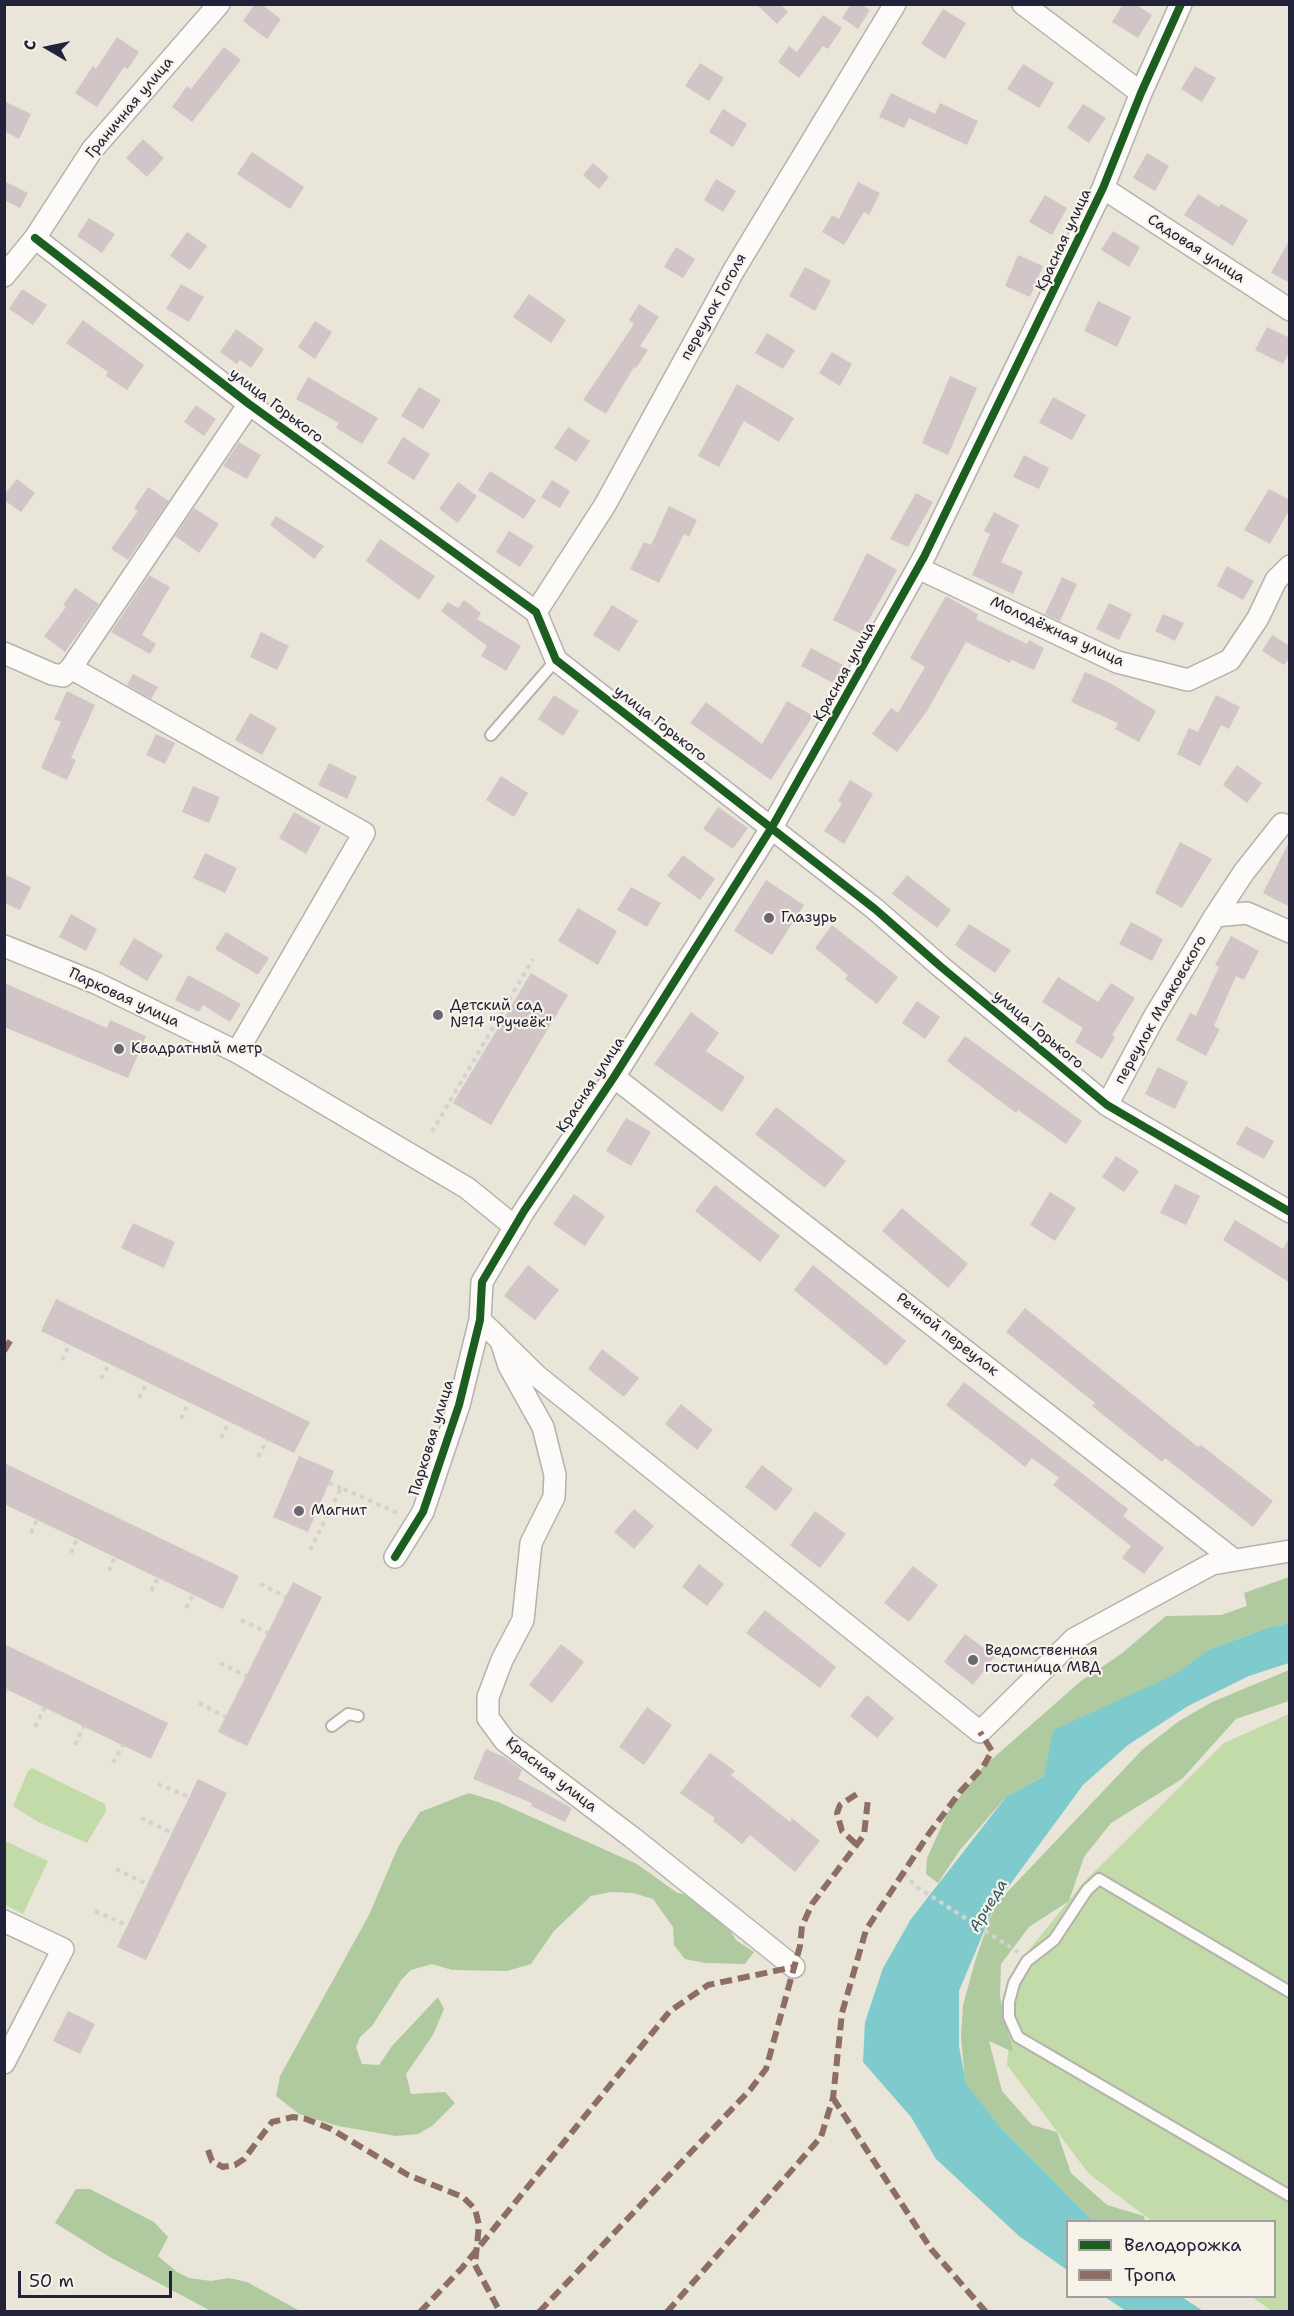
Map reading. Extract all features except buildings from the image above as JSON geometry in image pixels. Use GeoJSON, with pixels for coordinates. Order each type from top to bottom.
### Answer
{"type":"FeatureCollection","features":[{"type":"Feature","properties":{"kind":"street","name":"Граничная улица"},"geometry":{"type":"LineString","coordinates":[[4,276],[35,238],[92,150],[219,4]]}},
{"type":"Feature","properties":{"kind":"street","name":"переулок Гоголя"},"geometry":{"type":"LineString","coordinates":[[536,612],[605,505],[734,270],[895,4]]}},
{"type":"Feature","properties":{"kind":"street"},"geometry":{"type":"LineString","coordinates":[[1023,4],[1141,93]]}},
{"type":"Feature","properties":{"kind":"street","name":"Красная улица"},"geometry":{"type":"LineString","coordinates":[[1180,4],[1103,188],[918,568],[772,827],[482,1282],[480,1320],[537,1376],[980,1732],[1074,1639],[1212,1564],[1234,1560]]}},
{"type":"Feature","properties":{"kind":"street","name":"Садовая улица"},"geometry":{"type":"LineString","coordinates":[[1103,188],[1290,310]]}},
{"type":"Feature","properties":{"kind":"street","name":"улица Горького"},"geometry":{"type":"LineString","coordinates":[[35,238],[249,404],[536,612],[556,660],[875,909],[1107,1105],[1290,1212]]}},
{"type":"Feature","properties":{"kind":"street","name":"улица Горького"},"geometry":{"type":"LineString","coordinates":[[71,668],[249,404]]}},
{"type":"Feature","properties":{"kind":"street","name":"Молодёжная улица"},"geometry":{"type":"LineString","coordinates":[[918,568],[936,574],[1117,662],[1188,680],[1230,660],[1258,618],[1276,580],[1290,566]]}},
{"type":"Feature","properties":{"kind":"street"},"geometry":{"type":"LineString","coordinates":[[4,653],[52,674],[63,676],[71,668],[364,833],[237,1052]]}},
{"type":"Feature","properties":{"kind":"street","name":"переулок Маяковского"},"geometry":{"type":"LineString","coordinates":[[1107,1105],[1153,1019],[1215,916],[1244,872],[1282,824]]}},
{"type":"Feature","properties":{"kind":"street"},"geometry":{"type":"LineString","coordinates":[[1215,916],[1247,913],[1290,932]]}},
{"type":"Feature","properties":{"kind":"street","name":"Парковая улица"},"geometry":{"type":"LineString","coordinates":[[4,946],[96,983],[237,1052],[467,1188],[515,1227]]}},
{"type":"Feature","properties":{"kind":"street","name":"Речной переулок"},"geometry":{"type":"LineString","coordinates":[[614,1077],[1234,1560]]}},
{"type":"Feature","properties":{"kind":"street","name":"Парковая улица"},"geometry":{"type":"LineString","coordinates":[[395,1557],[423,1512],[459,1405],[480,1320]]}},
{"type":"Feature","properties":{"kind":"street","name":"Красная улица"},"geometry":{"type":"LineString","coordinates":[[501,1340],[509,1366],[543,1427],[555,1475],[554,1497],[531,1543],[523,1620],[502,1660],[488,1697],[488,1718],[505,1741],[633,1838],[794,1966]]}},
{"type":"Feature","properties":{"kind":"street"},"geometry":{"type":"LineString","coordinates":[[1234,1560],[1290,1551]]}},
{"type":"Feature","properties":{"kind":"street"},"geometry":{"type":"LineString","coordinates":[[4,1921],[63,1949],[4,2063]]}},
{"type":"Feature","properties":{"kind":"lane"},"geometry":{"type":"LineString","coordinates":[[491,735],[556,660]]}},
{"type":"Feature","properties":{"kind":"lane"},"geometry":{"type":"LineString","coordinates":[[332,1725],[348,1714],[358,1716]]}},
{"type":"Feature","properties":{"kind":"lane"},"geometry":{"type":"LineString","coordinates":[[1290,1992],[1099,1879],[1087,1890],[1054,1940],[1027,1961],[1014,1983],[1009,2002],[1010,2017],[1018,2037],[1290,2196]]}},
{"type":"Feature","properties":{"kind":"path"},"geometry":{"type":"LineString","coordinates":[[432,1132],[533,959]]}},
{"type":"Feature","properties":{"kind":"path"},"geometry":{"type":"LineString","coordinates":[[62,1360],[69,1345]]}},
{"type":"Feature","properties":{"kind":"path"},"geometry":{"type":"LineString","coordinates":[[101,1379],[109,1364]]}},
{"type":"Feature","properties":{"kind":"path"},"geometry":{"type":"LineString","coordinates":[[139,1398],[147,1382]]}},
{"type":"Feature","properties":{"kind":"path"},"geometry":{"type":"LineString","coordinates":[[181,1419],[189,1402]]}},
{"type":"Feature","properties":{"kind":"path"},"geometry":{"type":"LineString","coordinates":[[221,1438],[229,1422]]}},
{"type":"Feature","properties":{"kind":"path"},"geometry":{"type":"LineString","coordinates":[[258,1457],[267,1440]]}},
{"type":"Feature","properties":{"kind":"path"},"geometry":{"type":"LineString","coordinates":[[329,1483],[417,1521]]}},
{"type":"Feature","properties":{"kind":"path"},"geometry":{"type":"LineString","coordinates":[[310,1550],[341,1488]]}},
{"type":"Feature","properties":{"kind":"path"},"geometry":{"type":"LineString","coordinates":[[31,1533],[37,1520]]}},
{"type":"Feature","properties":{"kind":"path"},"geometry":{"type":"LineString","coordinates":[[71,1553],[77,1539]]}},
{"type":"Feature","properties":{"kind":"path"},"geometry":{"type":"LineString","coordinates":[[109,1571],[115,1557]]}},
{"type":"Feature","properties":{"kind":"path"},"geometry":{"type":"LineString","coordinates":[[151,1591],[158,1578]]}},
{"type":"Feature","properties":{"kind":"path"},"geometry":{"type":"LineString","coordinates":[[260,1584],[286,1597]]}},
{"type":"Feature","properties":{"kind":"path"},"geometry":{"type":"LineString","coordinates":[[186,1608],[193,1595]]}},
{"type":"Feature","properties":{"kind":"path"},"geometry":{"type":"LineString","coordinates":[[241,1620],[268,1633]]}},
{"type":"Feature","properties":{"kind":"path"},"geometry":{"type":"LineString","coordinates":[[219,1663],[246,1676]]}},
{"type":"Feature","properties":{"kind":"path"},"geometry":{"type":"LineString","coordinates":[[199,1703],[226,1717]]}},
{"type":"Feature","properties":{"kind":"path"},"geometry":{"type":"LineString","coordinates":[[35,1726],[45,1707]]}},
{"type":"Feature","properties":{"kind":"path"},"geometry":{"type":"LineString","coordinates":[[75,1745],[84,1726]]}},
{"type":"Feature","properties":{"kind":"path"},"geometry":{"type":"LineString","coordinates":[[114,1763],[123,1745]]}},
{"type":"Feature","properties":{"kind":"path"},"geometry":{"type":"LineString","coordinates":[[158,1784],[189,1797]]}},
{"type":"Feature","properties":{"kind":"path"},"geometry":{"type":"LineString","coordinates":[[141,1818],[172,1833]]}},
{"type":"Feature","properties":{"kind":"path"},"geometry":{"type":"LineString","coordinates":[[116,1869],[147,1884]]}},
{"type":"Feature","properties":{"kind":"path"},"geometry":{"type":"LineString","coordinates":[[904,1874],[917,1887],[1011,1946]]}},
{"type":"Feature","properties":{"kind":"path"},"geometry":{"type":"LineString","coordinates":[[95,1911],[127,1925]]}},
{"type":"Feature","properties":{"kind":"green space"},"geometry":{"type":"Polygon","coordinates":[[[1289,1577],[1289,1623],[1267,1628],[1208,1650],[1044,1776],[1006,1797],[960,1850],[938,1883],[926,1874],[927,1858],[948,1812],[983,1767],[1081,1681],[1121,1654],[1166,1616],[1221,1615],[1247,1606],[1244,1593],[1289,1577]]]}},
{"type":"Feature","properties":{"kind":"green space"},"geometry":{"type":"Polygon","coordinates":[[[1289,1670],[1289,1701],[1236,1719],[1182,1779],[1111,1823],[1084,1857],[1069,1901],[1029,1927],[1001,1964],[1000,1997],[1013,2052],[989,2041],[1002,2091],[1032,2125],[1057,2132],[1071,2173],[1107,2205],[1144,2216],[1145,2220],[1092,2220],[1001,2128],[965,2084],[961,2037],[963,2005],[976,1958],[995,1905],[1143,1749],[1179,1721],[1212,1702],[1289,1670]]]}},
{"type":"Feature","properties":{"kind":"green space"},"geometry":{"type":"Polygon","coordinates":[[[1289,1714],[1289,2311],[1272,2311],[1253,2298],[1276,2298],[1276,2220],[1151,2220],[1089,2174],[1007,2065],[1016,1966],[1083,1883],[1224,1743],[1289,1714]]]}},
{"type":"Feature","properties":{"kind":"green space"},"geometry":{"type":"Polygon","coordinates":[[[32,1768],[105,1804],[106,1811],[87,1843],[38,1822],[13,1806],[28,1771],[32,1768]]]}},
{"type":"Feature","properties":{"kind":"green space"},"geometry":{"type":"Polygon","coordinates":[[[469,1793],[498,1802],[637,1864],[676,1892],[723,1907],[736,1918],[729,1929],[736,1940],[754,1952],[745,1964],[705,1963],[685,1959],[674,1945],[673,1927],[653,1899],[633,1893],[611,1892],[591,1896],[554,1931],[531,1964],[507,1971],[452,1970],[432,1964],[411,1970],[402,1979],[372,2026],[360,2037],[356,2047],[362,2064],[379,2065],[392,2046],[438,1997],[444,2009],[433,2035],[406,2074],[411,2094],[445,2092],[455,2103],[432,2126],[418,2134],[396,2136],[338,2126],[299,2114],[276,2096],[280,2076],[369,1915],[398,1847],[420,1812],[469,1793]]]}},
{"type":"Feature","properties":{"kind":"green space"},"geometry":{"type":"Polygon","coordinates":[[[5,1841],[48,1861],[23,1914],[5,1905],[5,1841]]]}},
{"type":"Feature","properties":{"kind":"green space"},"geometry":{"type":"Polygon","coordinates":[[[76,2189],[90,2189],[154,2222],[168,2237],[158,2256],[177,2272],[189,2278],[211,2281],[229,2278],[247,2282],[300,2311],[211,2311],[108,2256],[55,2223],[76,2189]]]}},
{"type":"Feature","properties":{"kind":"water","name":"Арчеда"},"geometry":{"type":"Polygon","coordinates":[[[1289,1623],[1289,1663],[1249,1676],[1188,1706],[1128,1745],[1083,1785],[995,1905],[959,1991],[959,2046],[966,2084],[1001,2128],[1092,2220],[1066,2220],[1066,2269],[1019,2236],[936,2159],[911,2117],[863,2062],[865,2022],[883,1968],[911,1919],[1006,1797],[1044,1776],[1053,1730],[1174,1675],[1208,1650],[1267,1628],[1289,1623]]]}},
{"type":"Feature","properties":{"kind":"water"},"geometry":{"type":"Polygon","coordinates":[[[1106,2298],[1184,2298],[1203,2311],[1126,2311],[1106,2298]]]}},
{"type":"Feature","properties":{"kind":"marked path"},"geometry":{"type":"LineString","coordinates":[[4,1351],[13,1336]]}},
{"type":"Feature","properties":{"kind":"marked path"},"geometry":{"type":"LineString","coordinates":[[667,2312],[821,2137],[833,2098],[842,2013],[866,1930],[928,1835],[960,1792],[983,1767],[992,1751],[980,1732]]}},
{"type":"Feature","properties":{"kind":"marked path"},"geometry":{"type":"LineString","coordinates":[[856,1844],[842,1831],[837,1813],[840,1805],[857,1794]]}},
{"type":"Feature","properties":{"kind":"marked path"},"geometry":{"type":"LineString","coordinates":[[539,2312],[750,2090],[766,2069],[800,1946],[802,1926],[812,1904],[864,1835],[868,1799]]}},
{"type":"Feature","properties":{"kind":"marked path"},"geometry":{"type":"LineString","coordinates":[[420,2312],[462,2268],[670,2011],[708,1985],[794,1967]]}},
{"type":"Feature","properties":{"kind":"marked path"},"geometry":{"type":"LineString","coordinates":[[833,2098],[931,2249],[986,2312]]}},
{"type":"Feature","properties":{"kind":"marked path"},"geometry":{"type":"LineString","coordinates":[[208,2150],[212,2161],[223,2167],[235,2165],[244,2159],[272,2122],[293,2117],[306,2119],[331,2129],[408,2175],[463,2197],[475,2209],[479,2225],[475,2265],[500,2312]]}},
{"type":"Feature","properties":{"kind":"cycle path"},"geometry":{"type":"LineString","coordinates":[[395,1557],[423,1512],[459,1405],[480,1320],[482,1282],[524,1211],[614,1077],[772,827],[924,557],[1103,188],[1141,93],[1181,4]]}},
{"type":"Feature","properties":{"kind":"cycle path"},"geometry":{"type":"LineString","coordinates":[[35,238],[249,404],[536,612],[556,660],[875,909],[1107,1105],[1290,1212]]}},
{"type":"Feature","properties":{"kind":"place","name":"Глазурь"},"geometry":{"type":"Point","coordinates":[769,918]}},
{"type":"Feature","properties":{"kind":"place","name":"Детский сад №14 \"Ручеёк\""},"geometry":{"type":"Point","coordinates":[438,1015]}},
{"type":"Feature","properties":{"kind":"place","name":"Квадратный метр"},"geometry":{"type":"Point","coordinates":[119,1049]}},
{"type":"Feature","properties":{"kind":"place","name":"Магнит"},"geometry":{"type":"Point","coordinates":[299,1511]}},
{"type":"Feature","properties":{"kind":"place","name":"Ведомственная гостиница МВД"},"geometry":{"type":"Point","coordinates":[973,1660]}}]}
